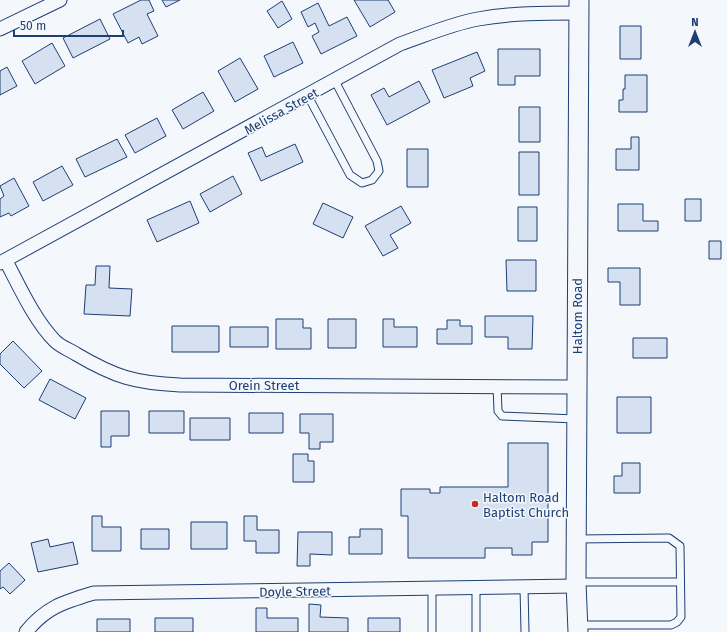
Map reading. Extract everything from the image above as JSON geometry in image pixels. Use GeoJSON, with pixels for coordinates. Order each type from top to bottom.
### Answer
{"type":"FeatureCollection","features":[{"type":"Feature","properties":{"kind":"main road","name":"Haltom Road"},"geometry":{"type":"LineString","coordinates":[[578,629],[576,584],[579,6]]}},
{"type":"Feature","properties":{"kind":"street"},"geometry":{"type":"LineString","coordinates":[[0,29],[60,0]]}},
{"type":"Feature","properties":{"kind":"street","name":"Melissa Street"},"geometry":{"type":"LineString","coordinates":[[3,262],[308,96],[400,44],[444,28],[478,19],[579,6]]}},
{"type":"Feature","properties":{"kind":"street","name":"Orein Street"},"geometry":{"type":"LineString","coordinates":[[3,262],[28,305],[56,342],[90,362],[120,377],[147,384],[577,387]]}},
{"type":"Feature","properties":{"kind":"street","name":"Doyle Street"},"geometry":{"type":"LineString","coordinates":[[26,632],[43,614],[60,603],[94,593],[476,588],[576,584]]}},
{"type":"Feature","properties":{"kind":"lane"},"geometry":{"type":"LineString","coordinates":[[308,96],[350,175],[362,183],[372,180],[379,171],[377,161],[335,81]]}},
{"type":"Feature","properties":{"kind":"lane"},"geometry":{"type":"LineString","coordinates":[[497,386],[498,410],[502,416],[577,419]]}},
{"type":"Feature","properties":{"kind":"lane"},"geometry":{"type":"LineString","coordinates":[[577,539],[669,538],[680,546],[681,617],[677,622],[671,625],[578,629]]}},
{"type":"Feature","properties":{"kind":"lane"},"geometry":{"type":"LineString","coordinates":[[576,584],[680,582]]}},
{"type":"Feature","properties":{"kind":"lane"},"geometry":{"type":"LineString","coordinates":[[524,587],[525,632]]}},
{"type":"Feature","properties":{"kind":"lane"},"geometry":{"type":"LineString","coordinates":[[432,588],[432,632]]}},
{"type":"Feature","properties":{"kind":"lane"},"geometry":{"type":"LineString","coordinates":[[476,588],[476,632]]}},
{"type":"Feature","properties":{"kind":"building"},"geometry":{"type":"Polygon","coordinates":[[[141,0],[149,0],[154,11],[147,14],[158,36],[142,44],[139,37],[128,43],[113,14],[141,0]]]}},
{"type":"Feature","properties":{"kind":"building"},"geometry":{"type":"Polygon","coordinates":[[[162,0],[180,0],[166,7],[162,0]]]}},
{"type":"Feature","properties":{"kind":"building"},"geometry":{"type":"Polygon","coordinates":[[[354,0],[388,0],[395,12],[370,27],[354,0]]]}},
{"type":"Feature","properties":{"kind":"building"},"geometry":{"type":"Polygon","coordinates":[[[282,1],[292,19],[278,28],[267,11],[282,1]]]}},
{"type":"Feature","properties":{"kind":"building"},"geometry":{"type":"Polygon","coordinates":[[[318,3],[329,26],[347,17],[357,36],[321,54],[312,36],[319,32],[315,23],[308,27],[301,12],[318,3]]]}},
{"type":"Feature","properties":{"kind":"building"},"geometry":{"type":"Polygon","coordinates":[[[100,19],[110,39],[73,58],[63,38],[100,19]]]}},
{"type":"Feature","properties":{"kind":"building"},"geometry":{"type":"Polygon","coordinates":[[[620,26],[641,26],[641,59],[620,59],[620,26]]]}},
{"type":"Feature","properties":{"kind":"building"},"geometry":{"type":"Polygon","coordinates":[[[293,42],[303,63],[274,77],[264,56],[293,42]]]}},
{"type":"Feature","properties":{"kind":"building"},"geometry":{"type":"Polygon","coordinates":[[[52,43],[65,66],[35,84],[22,61],[52,43]]]}},
{"type":"Feature","properties":{"kind":"building"},"geometry":{"type":"Polygon","coordinates":[[[498,49],[540,49],[540,76],[515,76],[515,85],[498,85],[498,49]]]}},
{"type":"Feature","properties":{"kind":"building"},"geometry":{"type":"Polygon","coordinates":[[[477,52],[485,71],[470,78],[473,86],[444,98],[432,70],[477,52]]]}},
{"type":"Feature","properties":{"kind":"building"},"geometry":{"type":"Polygon","coordinates":[[[240,58],[258,89],[235,102],[218,71],[240,58]]]}},
{"type":"Feature","properties":{"kind":"building"},"geometry":{"type":"Polygon","coordinates":[[[7,67],[17,86],[0,95],[0,71],[7,67]]]}},
{"type":"Feature","properties":{"kind":"building"},"geometry":{"type":"Polygon","coordinates":[[[625,75],[647,75],[647,112],[619,112],[619,100],[623,100],[623,89],[625,89],[625,75]]]}},
{"type":"Feature","properties":{"kind":"building"},"geometry":{"type":"Polygon","coordinates":[[[419,81],[430,102],[387,125],[371,95],[384,88],[389,97],[419,81]]]}},
{"type":"Feature","properties":{"kind":"building"},"geometry":{"type":"Polygon","coordinates":[[[203,92],[214,111],[183,129],[172,110],[203,92]]]}},
{"type":"Feature","properties":{"kind":"building"},"geometry":{"type":"Polygon","coordinates":[[[519,107],[540,107],[540,142],[519,142],[519,107]]]}},
{"type":"Feature","properties":{"kind":"building"},"geometry":{"type":"Polygon","coordinates":[[[157,118],[166,136],[135,153],[125,135],[157,118]]]}},
{"type":"Feature","properties":{"kind":"building"},"geometry":{"type":"Polygon","coordinates":[[[631,137],[639,137],[639,170],[616,170],[616,149],[631,149],[631,137]]]}},
{"type":"Feature","properties":{"kind":"building"},"geometry":{"type":"Polygon","coordinates":[[[117,139],[127,157],[85,177],[76,159],[117,139]]]}},
{"type":"Feature","properties":{"kind":"building"},"geometry":{"type":"Polygon","coordinates":[[[295,144],[303,162],[261,181],[248,153],[262,147],[266,157],[295,144]]]}},
{"type":"Feature","properties":{"kind":"building"},"geometry":{"type":"Polygon","coordinates":[[[407,149],[428,149],[428,187],[407,187],[407,149]]]}},
{"type":"Feature","properties":{"kind":"building"},"geometry":{"type":"Polygon","coordinates":[[[519,152],[539,152],[539,195],[519,195],[519,152]]]}},
{"type":"Feature","properties":{"kind":"building"},"geometry":{"type":"Polygon","coordinates":[[[62,166],[73,185],[43,201],[33,182],[62,166]]]}},
{"type":"Feature","properties":{"kind":"building"},"geometry":{"type":"Polygon","coordinates":[[[233,176],[242,194],[210,212],[200,194],[233,176]]]}},
{"type":"Feature","properties":{"kind":"building"},"geometry":{"type":"Polygon","coordinates":[[[14,178],[29,206],[11,216],[9,213],[0,217],[0,199],[4,196],[0,186],[14,178]]]}},
{"type":"Feature","properties":{"kind":"building"},"geometry":{"type":"Polygon","coordinates":[[[685,199],[701,199],[701,221],[685,221],[685,199]]]}},
{"type":"Feature","properties":{"kind":"building"},"geometry":{"type":"Polygon","coordinates":[[[190,201],[199,223],[157,242],[147,220],[190,201]]]}},
{"type":"Feature","properties":{"kind":"building"},"geometry":{"type":"Polygon","coordinates":[[[323,203],[353,217],[343,238],[313,224],[323,203]]]}},
{"type":"Feature","properties":{"kind":"building"},"geometry":{"type":"Polygon","coordinates":[[[618,204],[643,204],[643,221],[658,221],[658,231],[618,231],[618,204]]]}},
{"type":"Feature","properties":{"kind":"building"},"geometry":{"type":"Polygon","coordinates":[[[401,206],[411,223],[390,235],[398,248],[383,256],[365,226],[401,206]]]}},
{"type":"Feature","properties":{"kind":"building"},"geometry":{"type":"Polygon","coordinates":[[[518,207],[537,207],[537,241],[518,241],[518,207]]]}},
{"type":"Feature","properties":{"kind":"building"},"geometry":{"type":"Polygon","coordinates":[[[709,241],[721,241],[721,259],[709,259],[709,241]]]}},
{"type":"Feature","properties":{"kind":"building"},"geometry":{"type":"Polygon","coordinates":[[[506,260],[536,260],[536,291],[507,291],[506,260]]]}},
{"type":"Feature","properties":{"kind":"building"},"geometry":{"type":"Polygon","coordinates":[[[96,266],[110,266],[109,288],[132,289],[130,316],[84,314],[86,285],[95,285],[96,266]]]}},
{"type":"Feature","properties":{"kind":"building"},"geometry":{"type":"Polygon","coordinates":[[[608,268],[640,268],[640,305],[620,305],[620,282],[608,282],[608,268]]]}},
{"type":"Feature","properties":{"kind":"building"},"geometry":{"type":"Polygon","coordinates":[[[485,316],[533,316],[532,349],[508,349],[508,337],[485,337],[485,316]]]}},
{"type":"Feature","properties":{"kind":"building"},"geometry":{"type":"Polygon","coordinates":[[[276,319],[303,319],[303,328],[311,328],[311,349],[276,349],[276,319]]]}},
{"type":"Feature","properties":{"kind":"building"},"geometry":{"type":"Polygon","coordinates":[[[328,319],[356,319],[356,348],[328,348],[328,319]]]}},
{"type":"Feature","properties":{"kind":"building"},"geometry":{"type":"Polygon","coordinates":[[[383,319],[394,319],[394,327],[417,327],[417,347],[383,347],[383,319]]]}},
{"type":"Feature","properties":{"kind":"building"},"geometry":{"type":"Polygon","coordinates":[[[447,320],[460,320],[460,326],[472,326],[472,344],[437,344],[437,329],[447,329],[447,320]]]}},
{"type":"Feature","properties":{"kind":"building"},"geometry":{"type":"Polygon","coordinates":[[[172,326],[219,326],[219,352],[172,352],[172,326]]]}},
{"type":"Feature","properties":{"kind":"building"},"geometry":{"type":"Polygon","coordinates":[[[230,327],[268,327],[268,347],[230,347],[230,327]]]}},
{"type":"Feature","properties":{"kind":"building"},"geometry":{"type":"Polygon","coordinates":[[[633,338],[667,338],[667,358],[633,358],[633,338]]]}},
{"type":"Feature","properties":{"kind":"building"},"geometry":{"type":"Polygon","coordinates":[[[13,341],[42,371],[24,388],[0,364],[0,354],[13,341]]]}},
{"type":"Feature","properties":{"kind":"building"},"geometry":{"type":"Polygon","coordinates":[[[50,379],[86,398],[75,419],[39,400],[50,379]]]}},
{"type":"Feature","properties":{"kind":"building"},"geometry":{"type":"Polygon","coordinates":[[[617,397],[651,397],[651,433],[617,433],[617,397]]]}},
{"type":"Feature","properties":{"kind":"building"},"geometry":{"type":"Polygon","coordinates":[[[101,411],[129,411],[129,436],[111,436],[111,447],[101,447],[101,411]]]}},
{"type":"Feature","properties":{"kind":"building"},"geometry":{"type":"Polygon","coordinates":[[[149,411],[184,411],[184,433],[149,433],[149,411]]]}},
{"type":"Feature","properties":{"kind":"building"},"geometry":{"type":"Polygon","coordinates":[[[249,413],[283,413],[283,433],[249,433],[249,413]]]}},
{"type":"Feature","properties":{"kind":"building"},"geometry":{"type":"Polygon","coordinates":[[[300,414],[333,414],[333,442],[320,442],[320,449],[309,449],[309,433],[300,433],[300,414]]]}},
{"type":"Feature","properties":{"kind":"building"},"geometry":{"type":"Polygon","coordinates":[[[190,418],[230,418],[230,440],[190,440],[190,418]]]}},
{"type":"Feature","properties":{"kind":"building","name":"Haltom Road Baptist Church"},"geometry":{"type":"Polygon","coordinates":[[[508,443],[548,443],[548,542],[532,542],[532,555],[512,555],[512,548],[485,548],[485,558],[408,558],[408,516],[401,516],[401,489],[430,489],[430,493],[440,493],[440,487],[508,487],[508,443]]]}},
{"type":"Feature","properties":{"kind":"building"},"geometry":{"type":"Polygon","coordinates":[[[293,454],[308,454],[308,461],[314,461],[314,482],[293,482],[293,454]]]}},
{"type":"Feature","properties":{"kind":"building"},"geometry":{"type":"Polygon","coordinates":[[[622,463],[640,463],[640,493],[614,493],[614,476],[622,476],[622,463]]]}},
{"type":"Feature","properties":{"kind":"building"},"geometry":{"type":"Polygon","coordinates":[[[92,516],[102,516],[102,527],[121,527],[121,551],[92,551],[92,516]]]}},
{"type":"Feature","properties":{"kind":"building"},"geometry":{"type":"Polygon","coordinates":[[[244,516],[257,516],[257,530],[279,530],[279,553],[256,553],[256,541],[244,541],[244,516]]]}},
{"type":"Feature","properties":{"kind":"building"},"geometry":{"type":"Polygon","coordinates":[[[191,522],[227,522],[227,549],[191,549],[191,522]]]}},
{"type":"Feature","properties":{"kind":"building"},"geometry":{"type":"Polygon","coordinates":[[[141,529],[169,529],[169,549],[141,549],[141,529]]]}},
{"type":"Feature","properties":{"kind":"building"},"geometry":{"type":"Polygon","coordinates":[[[360,529],[382,529],[382,554],[349,554],[349,537],[360,537],[360,529]]]}},
{"type":"Feature","properties":{"kind":"building"},"geometry":{"type":"Polygon","coordinates":[[[298,532],[332,532],[332,555],[310,554],[310,566],[297,566],[298,532]]]}},
{"type":"Feature","properties":{"kind":"building"},"geometry":{"type":"Polygon","coordinates":[[[48,539],[50,547],[73,542],[78,564],[38,572],[31,543],[48,539]]]}},
{"type":"Feature","properties":{"kind":"building"},"geometry":{"type":"Polygon","coordinates":[[[9,563],[25,580],[10,594],[3,587],[0,589],[0,571],[9,563]]]}},
{"type":"Feature","properties":{"kind":"building"},"geometry":{"type":"Polygon","coordinates":[[[309,604],[321,605],[320,617],[348,618],[348,632],[309,632],[309,604]]]}},
{"type":"Feature","properties":{"kind":"building"},"geometry":{"type":"Polygon","coordinates":[[[256,608],[267,608],[267,618],[298,618],[298,632],[256,632],[256,608]]]}},
{"type":"Feature","properties":{"kind":"building"},"geometry":{"type":"Polygon","coordinates":[[[155,618],[193,618],[193,632],[155,632],[155,618]]]}},
{"type":"Feature","properties":{"kind":"building"},"geometry":{"type":"Polygon","coordinates":[[[368,618],[400,618],[400,632],[368,632],[368,618]]]}},
{"type":"Feature","properties":{"kind":"building"},"geometry":{"type":"Polygon","coordinates":[[[97,619],[130,619],[130,632],[97,632],[97,619]]]}},
{"type":"Feature","properties":{"kind":"place","name":"Haltom Road Baptist Church"},"geometry":{"type":"Point","coordinates":[475,504]}}]}
